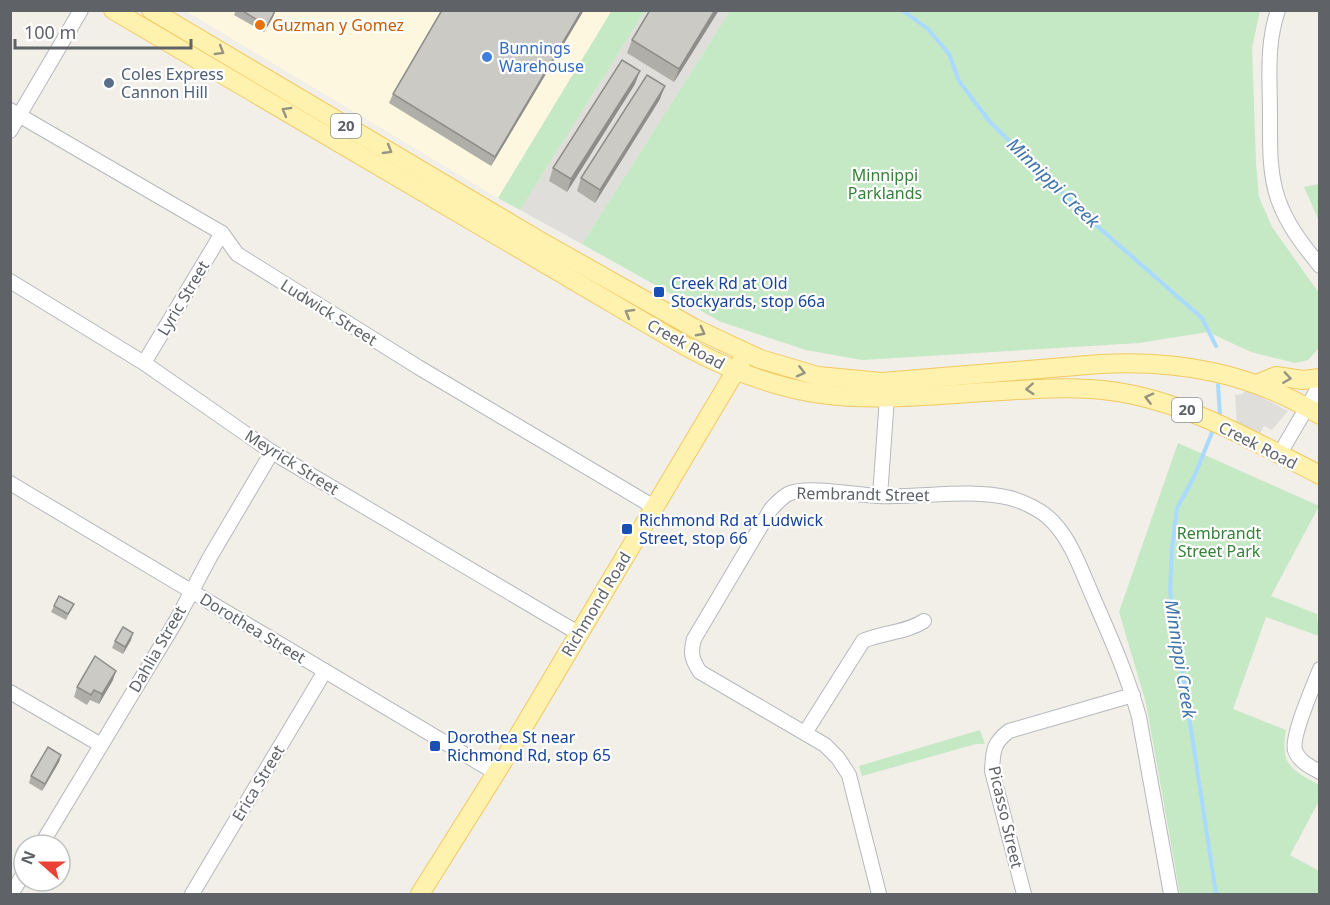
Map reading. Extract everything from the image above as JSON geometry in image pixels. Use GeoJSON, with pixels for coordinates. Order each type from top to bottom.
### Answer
{"type":"FeatureCollection","features":[{"type":"Feature","properties":{"kind":"main road","name":"Creek Road"},"geometry":{"type":"LineString","coordinates":[[113,10],[685,345],[736,371],[776,384],[843,396],[887,397],[1068,388],[1121,392],[1152,398],[1185,409],[1320,476]]}},
{"type":"Feature","properties":{"kind":"main road","name":"Creek Road"},"geometry":{"type":"LineString","coordinates":[[151,10],[540,241],[694,328],[745,354],[775,365],[818,376],[882,382],[1117,363],[1154,364],[1219,373],[1257,384],[1281,393],[1313,411]]}},
{"type":"Feature","properties":{"kind":"main road","name":"Richmond Road"},"geometry":{"type":"LineString","coordinates":[[420,894],[496,773],[745,354]]}},
{"type":"Feature","properties":{"kind":"main road"},"geometry":{"type":"LineString","coordinates":[[1117,363],[1124,380],[1121,392]]}},
{"type":"Feature","properties":{"kind":"main road"},"geometry":{"type":"LineString","coordinates":[[1257,384],[1275,376],[1303,380],[1320,378]]}},
{"type":"Feature","properties":{"kind":"main road","name":"Richmond Road"},"geometry":{"type":"LineString","coordinates":[[430,894],[447,853]]}},
{"type":"Feature","properties":{"kind":"street"},"geometry":{"type":"LineString","coordinates":[[10,131],[15,112],[81,10]]}},
{"type":"Feature","properties":{"kind":"street"},"geometry":{"type":"LineString","coordinates":[[1278,10],[1272,29],[1269,61],[1272,172],[1277,197],[1286,219],[1320,266]]}},
{"type":"Feature","properties":{"kind":"street","name":"Ludwick Street"},"geometry":{"type":"LineString","coordinates":[[15,112],[222,233],[237,254],[418,367],[654,507]]}},
{"type":"Feature","properties":{"kind":"street","name":"Lyric Street"},"geometry":{"type":"LineString","coordinates":[[144,363],[222,233]]}},
{"type":"Feature","properties":{"kind":"street","name":"Meyrick Street"},"geometry":{"type":"LineString","coordinates":[[10,281],[144,363],[272,452],[578,633]]}},
{"type":"Feature","properties":{"kind":"street"},"geometry":{"type":"LineString","coordinates":[[1279,455],[1313,411],[1320,385]]}},
{"type":"Feature","properties":{"kind":"street"},"geometry":{"type":"LineString","coordinates":[[880,496],[887,397]]}},
{"type":"Feature","properties":{"kind":"street","name":"Dahlia Street"},"geometry":{"type":"LineString","coordinates":[[48,833],[176,621],[191,590],[272,452]]}},
{"type":"Feature","properties":{"kind":"street","name":"Dorothea Street"},"geometry":{"type":"LineString","coordinates":[[10,483],[496,773]]}},
{"type":"Feature","properties":{"kind":"street","name":"Rembrandt Street"},"geometry":{"type":"LineString","coordinates":[[879,894],[849,775],[838,758],[825,745],[700,672],[691,652],[694,639],[771,509],[780,499],[790,493],[806,490],[880,496],[981,494],[1011,498],[1031,505],[1053,521],[1070,544],[1113,641],[1133,695],[1171,894]]}},
{"type":"Feature","properties":{"kind":"street"},"geometry":{"type":"LineString","coordinates":[[805,733],[863,641],[874,636],[914,628],[924,621]]}},
{"type":"Feature","properties":{"kind":"street"},"geometry":{"type":"LineString","coordinates":[[1320,669],[1295,737],[1295,750],[1301,760],[1320,772]]}},
{"type":"Feature","properties":{"kind":"street","name":"Erica Street"},"geometry":{"type":"LineString","coordinates":[[192,894],[325,671]]}},
{"type":"Feature","properties":{"kind":"street"},"geometry":{"type":"LineString","coordinates":[[10,692],[100,745]]}},
{"type":"Feature","properties":{"kind":"street","name":"Picasso Street"},"geometry":{"type":"LineString","coordinates":[[1024,894],[992,771],[993,751],[1000,738],[1009,731],[1133,695]]}},
{"type":"Feature","properties":{"kind":"shaded area"},"geometry":{"type":"Polygon","coordinates":[[[186,11],[612,11],[498,198],[186,11]]]}},
{"type":"Feature","properties":{"kind":"shaded area"},"geometry":{"type":"Polygon","coordinates":[[[645,11],[730,11],[582,244],[520,210],[645,11]]]}},
{"type":"Feature","properties":{"kind":"shaded area"},"geometry":{"type":"Polygon","coordinates":[[[1246,389],[1288,411],[1272,430],[1264,426],[1259,435],[1237,425],[1235,395],[1243,394],[1246,389]]]}},
{"type":"Feature","properties":{"kind":"green space"},"geometry":{"type":"Polygon","coordinates":[[[612,10],[645,11],[520,210],[498,198],[612,10]]]}},
{"type":"Feature","properties":{"kind":"green space","name":"Minnippi Parklands"},"geometry":{"type":"Polygon","coordinates":[[[730,11],[1260,11],[1252,48],[1259,197],[1272,227],[1319,293],[1320,344],[1317,350],[1308,360],[1295,363],[1251,352],[1208,332],[1139,343],[862,360],[806,350],[721,322],[582,244],[730,11]]]}},
{"type":"Feature","properties":{"kind":"green space"},"geometry":{"type":"Polygon","coordinates":[[[1320,184],[1319,221],[1304,187],[1320,184]]]}},
{"type":"Feature","properties":{"kind":"green space","name":"Rembrandt Street Park"},"geometry":{"type":"Polygon","coordinates":[[[1178,443],[1319,506],[1271,596],[1317,614],[1319,636],[1266,617],[1233,709],[1286,730],[1286,759],[1301,775],[1319,785],[1319,801],[1290,855],[1319,871],[1319,894],[1180,894],[1146,703],[1119,612],[1178,443]]]}},
{"type":"Feature","properties":{"kind":"green space"},"geometry":{"type":"Polygon","coordinates":[[[980,730],[985,744],[976,744],[862,776],[859,766],[980,730]]]}},
{"type":"Feature","properties":{"kind":"building"},"geometry":{"type":"Polygon","coordinates":[[[241,10],[275,10],[275,11],[267,26],[241,10]]]}},
{"type":"Feature","properties":{"kind":"building","name":"Bunnings Warehouse"},"geometry":{"type":"Polygon","coordinates":[[[442,10],[582,10],[495,157],[393,94],[442,10]]]}},
{"type":"Feature","properties":{"kind":"building"},"geometry":{"type":"Polygon","coordinates":[[[650,10],[715,10],[679,69],[632,40],[650,10]]]}},
{"type":"Feature","properties":{"kind":"building"},"geometry":{"type":"Polygon","coordinates":[[[622,60],[640,71],[571,179],[553,168],[622,60]]]}},
{"type":"Feature","properties":{"kind":"building"},"geometry":{"type":"Polygon","coordinates":[[[647,75],[665,86],[600,190],[581,178],[647,75]]]}},
{"type":"Feature","properties":{"kind":"building"},"geometry":{"type":"Polygon","coordinates":[[[59,596],[74,604],[68,614],[54,606],[59,596]]]}},
{"type":"Feature","properties":{"kind":"building"},"geometry":{"type":"Polygon","coordinates":[[[123,627],[133,633],[125,647],[115,641],[123,627]]]}},
{"type":"Feature","properties":{"kind":"building"},"geometry":{"type":"Polygon","coordinates":[[[95,656],[116,671],[102,694],[94,690],[91,695],[77,687],[95,656]]]}},
{"type":"Feature","properties":{"kind":"building"},"geometry":{"type":"Polygon","coordinates":[[[48,747],[61,755],[45,784],[31,776],[48,747]]]}},
{"type":"Feature","properties":{"kind":"waterway","name":"Minnippi Creek"},"geometry":{"type":"LineString","coordinates":[[902,10],[928,29],[949,54],[959,81],[990,122],[1088,218],[1202,318],[1216,346]]}},
{"type":"Feature","properties":{"kind":"waterway","name":"Minnippi Creek"},"geometry":{"type":"LineString","coordinates":[[1218,385],[1220,415]]}},
{"type":"Feature","properties":{"kind":"waterway","name":"Minnippi Creek"},"geometry":{"type":"LineString","coordinates":[[1213,430],[1194,477],[1177,508],[1170,591],[1216,894]]}},
{"type":"Feature","properties":{"kind":"place","name":"Guzman y Gomez"},"geometry":{"type":"Point","coordinates":[260,25]}},
{"type":"Feature","properties":{"kind":"place","name":"Bunnings Warehouse"},"geometry":{"type":"Point","coordinates":[487,57]}},
{"type":"Feature","properties":{"kind":"place","name":"Coles Express Cannon Hill"},"geometry":{"type":"Point","coordinates":[109,83]}},
{"type":"Feature","properties":{"kind":"place","name":"Creek Rd at Old Stockyards, stop 66a"},"geometry":{"type":"Point","coordinates":[659,292]}},
{"type":"Feature","properties":{"kind":"place","name":"Richmond Rd at Ludwick Street, stop 66"},"geometry":{"type":"Point","coordinates":[627,529]}},
{"type":"Feature","properties":{"kind":"place","name":"Dorothea St near Richmond Rd, stop 65"},"geometry":{"type":"Point","coordinates":[435,746]}}]}
